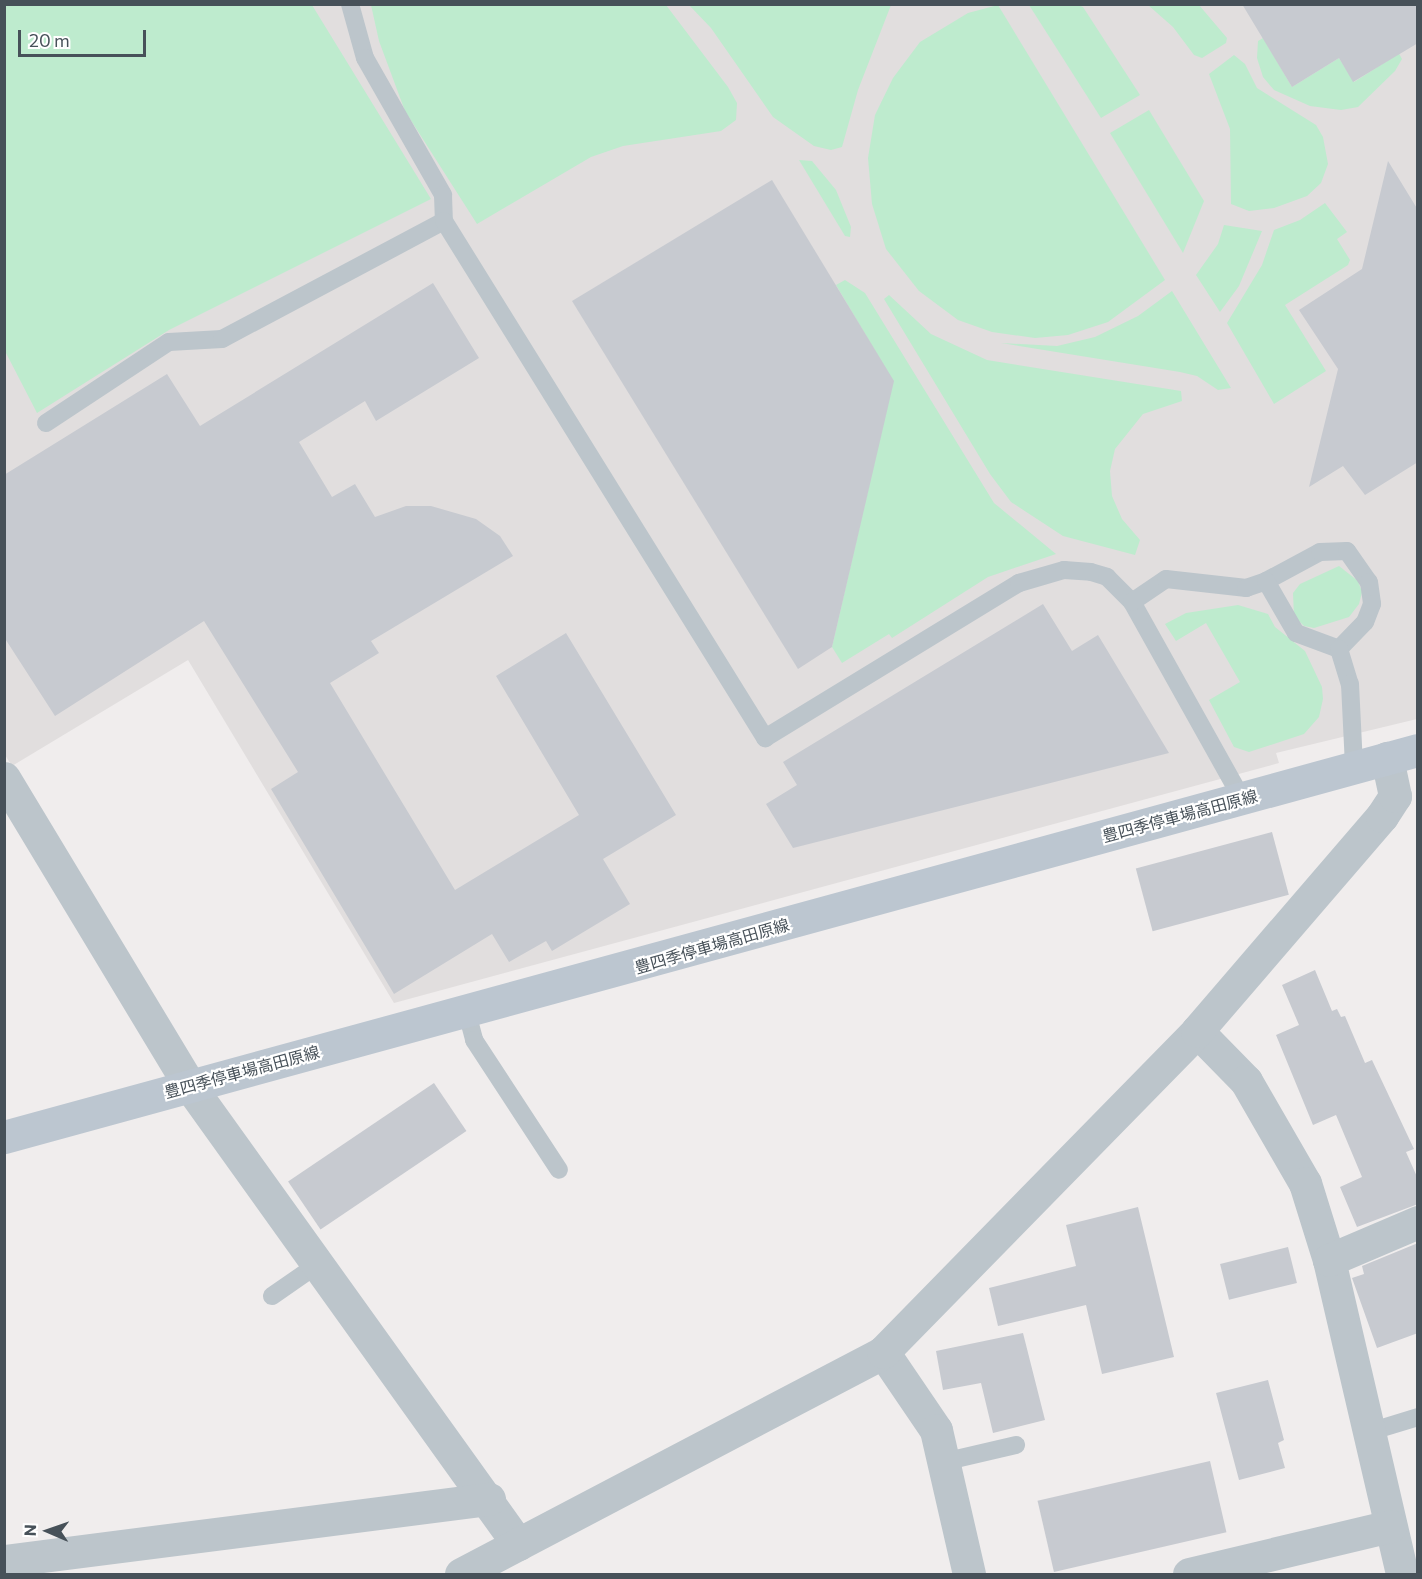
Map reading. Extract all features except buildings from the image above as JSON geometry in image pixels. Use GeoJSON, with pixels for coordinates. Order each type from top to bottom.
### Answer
{"type":"FeatureCollection","features":[{"type":"Feature","properties":{"kind":"main road","name":"豊四季停車場高田原線"},"geometry":{"type":"LineString","coordinates":[[4,1137],[189,1085],[467,1013],[1402,754]]}},
{"type":"Feature","properties":{"kind":"street"},"geometry":{"type":"LineString","coordinates":[[462,1575],[883,1352],[1197,1032],[1382,816],[1395,796],[1402,754]]}},
{"type":"Feature","properties":{"kind":"street"},"geometry":{"type":"LineString","coordinates":[[4,778],[189,1085],[318,1264],[436,1441],[489,1499],[519,1544]]}},
{"type":"Feature","properties":{"kind":"street"},"geometry":{"type":"LineString","coordinates":[[1197,1032],[1246,1081],[1276,1127],[1305,1183],[1329,1260],[1402,1575]]}},
{"type":"Feature","properties":{"kind":"street"},"geometry":{"type":"LineString","coordinates":[[1329,1260],[1418,1222]]}},
{"type":"Feature","properties":{"kind":"street"},"geometry":{"type":"LineString","coordinates":[[883,1352],[936,1430],[969,1575]]}},
{"type":"Feature","properties":{"kind":"street"},"geometry":{"type":"LineString","coordinates":[[4,1561],[489,1499]]}},
{"type":"Feature","properties":{"kind":"street"},"geometry":{"type":"LineString","coordinates":[[1189,1575],[1390,1526]]}},
{"type":"Feature","properties":{"kind":"lane"},"geometry":{"type":"LineString","coordinates":[[350,4],[365,58],[444,195],[444,220],[765,738],[1019,583],[1064,570],[1091,573],[1107,577],[1132,602],[1242,799]]}},
{"type":"Feature","properties":{"kind":"lane"},"geometry":{"type":"LineString","coordinates":[[46,423],[169,342],[222,339],[444,220]]}},
{"type":"Feature","properties":{"kind":"lane"},"geometry":{"type":"LineString","coordinates":[[1132,602],[1166,579],[1246,588],[1266,581],[1320,552],[1347,551],[1369,582],[1372,604],[1365,622],[1339,649]]}},
{"type":"Feature","properties":{"kind":"lane"},"geometry":{"type":"LineString","coordinates":[[1266,581],[1296,633],[1339,649]]}},
{"type":"Feature","properties":{"kind":"lane"},"geometry":{"type":"LineString","coordinates":[[1339,649],[1350,684],[1354,767]]}},
{"type":"Feature","properties":{"kind":"lane"},"geometry":{"type":"LineString","coordinates":[[467,1013],[474,1040],[559,1170]]}},
{"type":"Feature","properties":{"kind":"lane"},"geometry":{"type":"LineString","coordinates":[[272,1296],[318,1264]]}},
{"type":"Feature","properties":{"kind":"lane"},"geometry":{"type":"LineString","coordinates":[[1369,1432],[1418,1417]]}},
{"type":"Feature","properties":{"kind":"lane"},"geometry":{"type":"LineString","coordinates":[[943,1462],[1016,1445]]}},
{"type":"Feature","properties":{"kind":"shaded area"},"geometry":{"type":"Polygon","coordinates":[[[5,5],[1417,5],[1417,719],[1276,753],[1279,763],[394,1003],[188,660],[12,766],[5,755],[5,5]]]}},
{"type":"Feature","properties":{"kind":"green space"},"geometry":{"type":"Polygon","coordinates":[[[5,4],[312,5],[431,199],[169,330],[37,413],[5,351],[5,4]]]}},
{"type":"Feature","properties":{"kind":"green space"},"geometry":{"type":"Polygon","coordinates":[[[1076,4],[1083,7],[1140,95],[1101,118],[1029,5],[1076,4]]]}},
{"type":"Feature","properties":{"kind":"green space"},"geometry":{"type":"Polygon","coordinates":[[[371,5],[666,5],[728,87],[737,103],[736,120],[721,131],[623,146],[591,157],[477,224],[405,111],[379,41],[371,5]]]}},
{"type":"Feature","properties":{"kind":"green space"},"geometry":{"type":"Polygon","coordinates":[[[689,5],[891,5],[858,90],[842,147],[831,150],[814,146],[773,117],[711,28],[689,5]]]}},
{"type":"Feature","properties":{"kind":"green space"},"geometry":{"type":"Polygon","coordinates":[[[998,5],[1165,280],[1108,322],[1068,335],[1035,338],[992,332],[958,320],[919,291],[886,249],[872,204],[868,158],[875,115],[893,78],[920,42],[968,13],[998,5]]]}},
{"type":"Feature","properties":{"kind":"green space"},"geometry":{"type":"Polygon","coordinates":[[[1148,5],[1199,5],[1227,38],[1226,43],[1202,58],[1194,55],[1173,27],[1148,5]]]}},
{"type":"Feature","properties":{"kind":"green space"},"geometry":{"type":"Polygon","coordinates":[[[1353,5],[1390,37],[1402,59],[1395,71],[1358,107],[1341,110],[1310,106],[1274,90],[1263,77],[1257,58],[1258,41],[1263,38],[1292,87],[1339,58],[1354,82],[1387,61],[1353,5]]]}},
{"type":"Feature","properties":{"kind":"green space"},"geometry":{"type":"Polygon","coordinates":[[[1234,55],[1245,64],[1257,88],[1316,125],[1323,137],[1328,164],[1321,183],[1307,196],[1274,208],[1249,211],[1231,204],[1230,129],[1209,74],[1234,55]]]}},
{"type":"Feature","properties":{"kind":"green space"},"geometry":{"type":"Polygon","coordinates":[[[1149,110],[1204,201],[1183,253],[1110,133],[1149,110]]]}},
{"type":"Feature","properties":{"kind":"green space"},"geometry":{"type":"Polygon","coordinates":[[[799,160],[812,161],[836,190],[851,227],[850,237],[845,236],[799,160]]]}},
{"type":"Feature","properties":{"kind":"green space"},"geometry":{"type":"Polygon","coordinates":[[[1325,203],[1347,232],[1337,239],[1350,260],[1348,265],[1285,305],[1326,371],[1274,404],[1227,323],[1262,265],[1274,230],[1300,220],[1325,203]]]}},
{"type":"Feature","properties":{"kind":"green space"},"geometry":{"type":"Polygon","coordinates":[[[1224,225],[1262,231],[1239,286],[1220,312],[1196,275],[1218,244],[1224,225]]]}},
{"type":"Feature","properties":{"kind":"green space"},"geometry":{"type":"Polygon","coordinates":[[[845,280],[865,293],[994,503],[1056,554],[988,577],[892,638],[889,634],[842,663],[832,647],[893,381],[836,285],[845,280]]]}},
{"type":"Feature","properties":{"kind":"green space"},"geometry":{"type":"Polygon","coordinates":[[[1172,291],[1231,388],[1218,390],[1197,376],[1180,372],[1001,343],[1057,346],[1095,337],[1138,316],[1172,291]]]}},
{"type":"Feature","properties":{"kind":"green space"},"geometry":{"type":"Polygon","coordinates":[[[889,295],[931,334],[987,360],[1181,391],[1182,401],[1143,414],[1115,449],[1110,471],[1112,496],[1122,519],[1140,540],[1135,555],[1063,536],[1011,502],[990,474],[884,299],[889,295]]]}},
{"type":"Feature","properties":{"kind":"green space"},"geometry":{"type":"Polygon","coordinates":[[[1339,566],[1358,581],[1362,592],[1359,604],[1349,617],[1314,628],[1304,626],[1294,616],[1293,593],[1300,584],[1339,566]]]}},
{"type":"Feature","properties":{"kind":"green space"},"geometry":{"type":"Polygon","coordinates":[[[1238,605],[1268,614],[1275,627],[1305,651],[1322,687],[1323,699],[1319,717],[1304,734],[1249,752],[1234,747],[1209,700],[1240,682],[1206,623],[1176,641],[1165,624],[1186,613],[1238,605]]]}}]}
